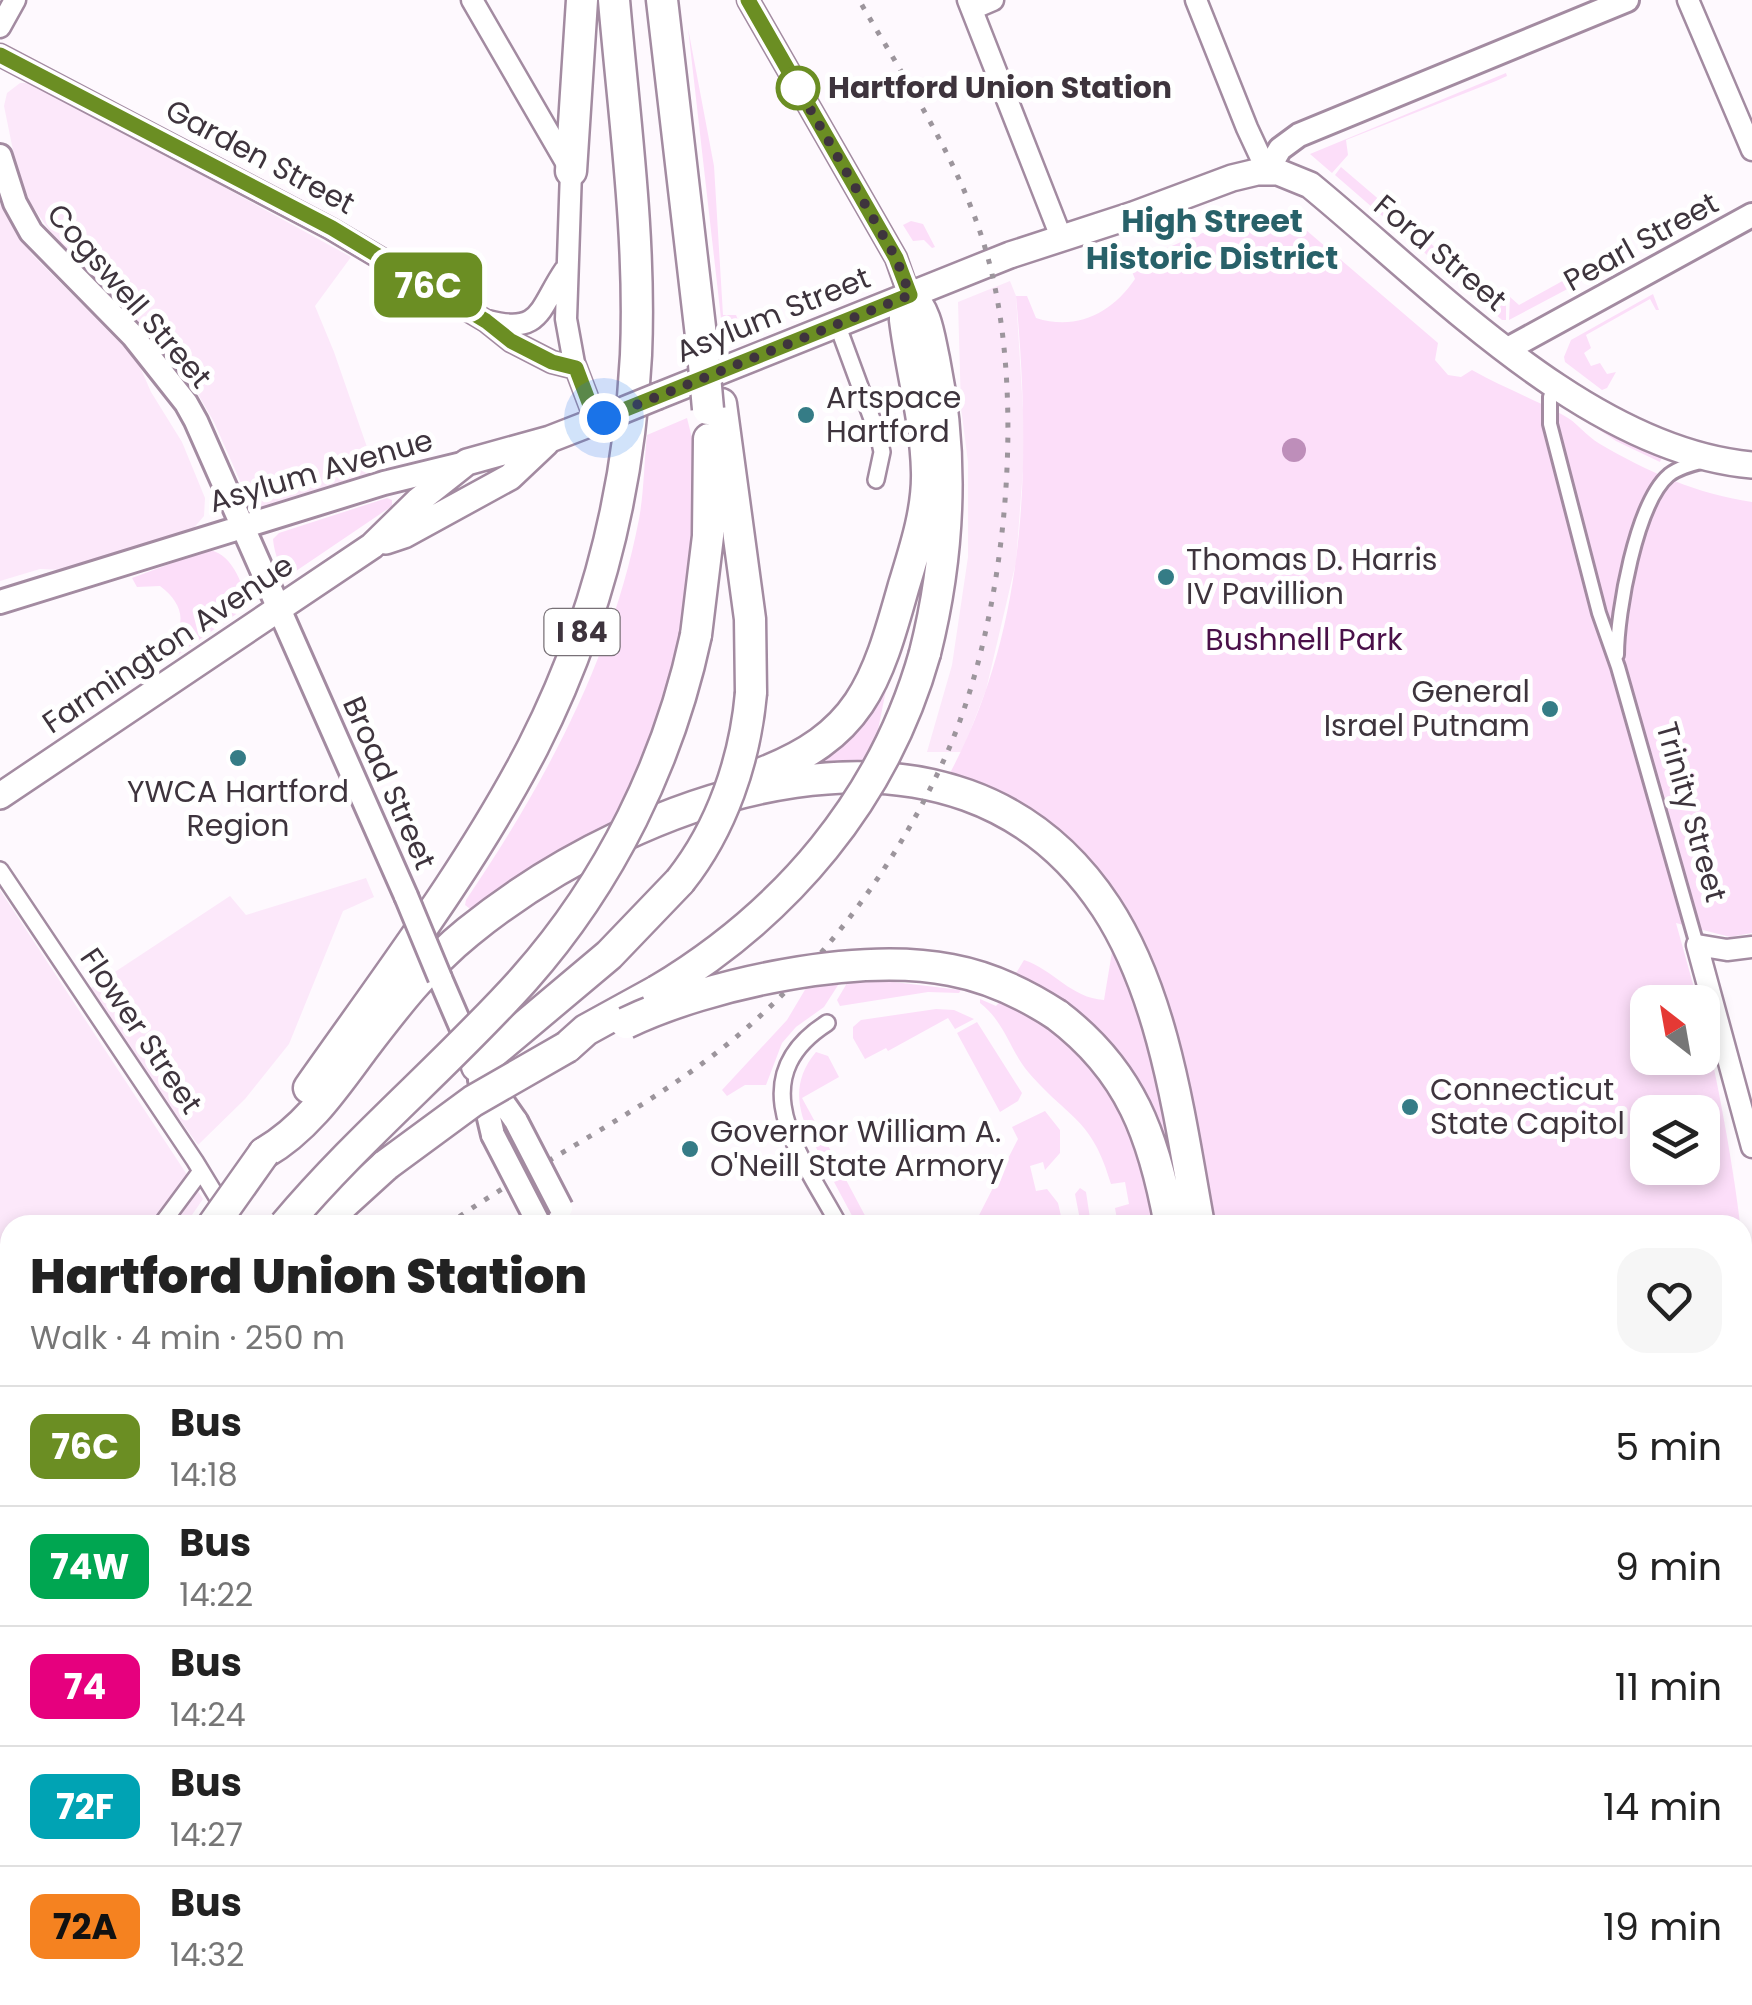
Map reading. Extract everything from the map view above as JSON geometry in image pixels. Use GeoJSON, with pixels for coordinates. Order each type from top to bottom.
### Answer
{"type":"FeatureCollection","features":[{"type":"Feature","properties":{"kind":"highway"},"geometry":{"type":"LineString","coordinates":[[477,1066],[610,956],[680,881],[700,853],[726,800],[742,751],[751,693],[750,619],[703,353],[662,0]]}},
{"type":"Feature","properties":{"kind":"highway","name":"I 84"},"geometry":{"type":"LineString","coordinates":[[220,1215],[405,951],[512,785],[558,695],[596,592],[621,483],[636,344],[634,254],[615,13]]}},
{"type":"Feature","properties":{"kind":"highway"},"geometry":{"type":"LineString","coordinates":[[571,171],[582,14]]}},
{"type":"Feature","properties":{"kind":"highway"},"geometry":{"type":"LineString","coordinates":[[331,1215],[439,1124],[567,1046],[586,1030],[671,983],[761,917],[795,884],[836,834],[873,779],[901,722],[925,653],[944,553],[946,450],[939,387],[925,318],[910,295]]}},
{"type":"Feature","properties":{"kind":"highway"},"geometry":{"type":"LineString","coordinates":[[264,1153],[316,1110],[404,997],[461,938],[554,870],[695,799],[809,752],[840,727],[872,682],[888,643],[910,566],[926,487],[924,432],[905,320],[910,295]]}},
{"type":"Feature","properties":{"kind":"highway"},"geometry":{"type":"LineString","coordinates":[[294,1215],[360,1143],[512,992],[567,924],[612,855],[650,782],[679,703],[696,635],[708,536],[714,406]]}},
{"type":"Feature","properties":{"kind":"highway"},"geometry":{"type":"LineString","coordinates":[[650,823],[716,800],[787,784],[865,778],[908,781],[956,792],[994,806],[1037,832],[1069,860],[1093,889],[1118,927],[1141,974],[1169,1076],[1197,1215]]}},
{"type":"Feature","properties":{"kind":"highway"},"geometry":{"type":"LineString","coordinates":[[567,1046],[704,994],[783,977],[860,967],[919,966],[956,971],[1016,992],[1057,1016],[1102,1056],[1134,1103],[1155,1157],[1168,1215]]}},
{"type":"Feature","properties":{"kind":"main road"},"geometry":{"type":"LineString","coordinates":[[1267,171],[1276,154],[1299,135],[1627,0]]}},
{"type":"Feature","properties":{"kind":"main road","name":"Cogswell Street"},"geometry":{"type":"LineString","coordinates":[[0,156],[19,214],[31,232],[133,336],[186,403],[213,455],[242,527]]}},
{"type":"Feature","properties":{"kind":"main road","name":"Asylum Street"},"geometry":{"type":"LineString","coordinates":[[658,396],[1061,238],[1232,178],[1267,171]]}},
{"type":"Feature","properties":{"kind":"main road","name":"Ford Street"},"geometry":{"type":"LineString","coordinates":[[1267,171],[1287,174],[1310,186],[1506,350],[1561,390],[1631,429],[1712,459],[1752,465]]}},
{"type":"Feature","properties":{"kind":"main road","name":"Pearl Street"},"geometry":{"type":"LineString","coordinates":[[1506,350],[1752,215]]}},
{"type":"Feature","properties":{"kind":"main road","name":"Asylum Avenue"},"geometry":{"type":"LineString","coordinates":[[0,602],[384,483],[550,439],[658,396]]}},
{"type":"Feature","properties":{"kind":"main road","name":"Farmington Avenue"},"geometry":{"type":"LineString","coordinates":[[372,546],[404,535],[510,478],[550,439]]}},
{"type":"Feature","properties":{"kind":"main road","name":"Farmington Avenue"},"geometry":{"type":"LineString","coordinates":[[0,796],[372,546],[419,500],[467,462]]}},
{"type":"Feature","properties":{"kind":"main road","name":"Broad Street"},"geometry":{"type":"LineString","coordinates":[[242,527],[477,1066],[493,1135],[534,1215]]}},
{"type":"Feature","properties":{"kind":"main road","name":"Broad Street"},"geometry":{"type":"LineString","coordinates":[[477,1066],[516,1121],[564,1215]]}},
{"type":"Feature","properties":{"kind":"street"},"geometry":{"type":"LineString","coordinates":[[0,27],[15,0]]}},
{"type":"Feature","properties":{"kind":"street"},"geometry":{"type":"LineString","coordinates":[[472,0],[571,171],[566,319],[576,368],[600,419]]}},
{"type":"Feature","properties":{"kind":"street"},"geometry":{"type":"LineString","coordinates":[[748,0],[896,258],[910,295]]}},
{"type":"Feature","properties":{"kind":"street"},"geometry":{"type":"LineString","coordinates":[[993,0],[970,4],[1061,238]]}},
{"type":"Feature","properties":{"kind":"street"},"geometry":{"type":"LineString","coordinates":[[1196,0],[1267,171]]}},
{"type":"Feature","properties":{"kind":"street"},"geometry":{"type":"LineString","coordinates":[[1688,0],[1752,150]]}},
{"type":"Feature","properties":{"kind":"street","name":"Garden Street"},"geometry":{"type":"LineString","coordinates":[[0,55],[289,205],[536,354],[576,368]]}},
{"type":"Feature","properties":{"kind":"street"},"geometry":{"type":"LineString","coordinates":[[486,321],[512,327],[528,322],[542,308],[566,269]]}},
{"type":"Feature","properties":{"kind":"street"},"geometry":{"type":"LineString","coordinates":[[837,324],[879,438],[882,452],[876,480]]}},
{"type":"Feature","properties":{"kind":"street","name":"Trinity Street"},"geometry":{"type":"LineString","coordinates":[[1561,390],[1550,397],[1550,424],[1599,614],[1618,668],[1752,1146]]}},
{"type":"Feature","properties":{"kind":"street","name":"Trinity Street"},"geometry":{"type":"LineString","coordinates":[[1618,668],[1620,618],[1648,502],[1672,472],[1712,459]]}},
{"type":"Feature","properties":{"kind":"street","name":"Flower Street"},"geometry":{"type":"LineString","coordinates":[[0,870],[228,1215]]}},
{"type":"Feature","properties":{"kind":"street"},"geometry":{"type":"LineString","coordinates":[[1697,945],[1727,950],[1752,947]]}},
{"type":"Feature","properties":{"kind":"street"},"geometry":{"type":"LineString","coordinates":[[827,1023],[791,1056],[783,1080],[782,1110],[788,1131],[833,1215]]}},
{"type":"Feature","properties":{"kind":"street"},"geometry":{"type":"LineString","coordinates":[[168,1215],[201,1171]]}},
{"type":"Feature","properties":{"kind":"shaded area"},"geometry":{"type":"Polygon","coordinates":[[[20,83],[34,83],[351,257],[315,306],[376,473],[267,506],[248,499],[214,422],[192,384],[156,339],[54,237],[31,204],[17,170],[4,106],[7,93],[20,83]]]}},
{"type":"Feature","properties":{"kind":"shaded area"},"geometry":{"type":"Polygon","coordinates":[[[0,203],[32,254],[137,360],[151,392],[182,442],[205,498],[204,516],[192,530],[64,570],[40,569],[0,581],[0,203]]]}},
{"type":"Feature","properties":{"kind":"shaded area"},"geometry":{"type":"Polygon","coordinates":[[[1010,281],[1016,296],[1025,443],[1016,562],[986,690],[962,752],[927,752],[952,665],[968,557],[968,462],[961,408],[958,302],[1010,281]]]}},
{"type":"Feature","properties":{"kind":"shaded area"},"geometry":{"type":"Polygon","coordinates":[[[1294,438],[1306,450],[1294,462],[1282,450],[1294,438]]]}},
{"type":"Feature","properties":{"kind":"shaded area"},"geometry":{"type":"Polygon","coordinates":[[[366,878],[374,897],[343,911],[289,1044],[245,1099],[198,1145],[86,991],[230,896],[246,915],[366,878]]]}},
{"type":"Feature","properties":{"kind":"shaded area"},"geometry":{"type":"Polygon","coordinates":[[[0,890],[203,1199],[192,1215],[0,1215],[0,890]]]}},
{"type":"Feature","properties":{"kind":"green space"},"geometry":{"type":"Polygon","coordinates":[[[688,28],[714,166],[723,315],[736,315],[741,327],[723,336],[688,28]]]}},
{"type":"Feature","properties":{"kind":"green space"},"geometry":{"type":"Polygon","coordinates":[[[1506,73],[1496,81],[1346,140],[1348,155],[1332,173],[1310,154],[1506,73]]]}},
{"type":"Feature","properties":{"kind":"green space"},"geometry":{"type":"Polygon","coordinates":[[[1341,167],[1499,302],[1506,297],[1506,320],[1335,175],[1341,167]]]}},
{"type":"Feature","properties":{"kind":"green space","name":"Bushnell Park"},"geometry":{"type":"Polygon","coordinates":[[[1250,213],[1270,228],[1292,218],[1438,343],[1435,360],[1448,375],[1461,377],[1472,370],[1563,415],[1600,444],[1655,473],[1712,494],[1752,502],[1752,933],[1730,937],[1676,923],[1693,985],[1630,985],[1630,1075],[1715,1075],[1719,1095],[1630,1095],[1630,1185],[1720,1185],[1720,1102],[1739,1215],[1203,1215],[1120,905],[1073,846],[1048,824],[1016,802],[950,773],[996,659],[1010,600],[1023,480],[1016,296],[1027,296],[1036,318],[1066,322],[1104,310],[1135,279],[1129,264],[1250,213]]]}},
{"type":"Feature","properties":{"kind":"green space"},"geometry":{"type":"Polygon","coordinates":[[[911,221],[923,224],[935,247],[924,240],[913,241],[903,225],[911,221]]]}},
{"type":"Feature","properties":{"kind":"green space"},"geometry":{"type":"Polygon","coordinates":[[[1606,257],[1611,266],[1509,320],[1510,297],[1519,305],[1606,257]]]}},
{"type":"Feature","properties":{"kind":"green space"},"geometry":{"type":"Polygon","coordinates":[[[1653,294],[1659,310],[1650,299],[1586,335],[1591,348],[1584,353],[1591,366],[1600,363],[1607,374],[1616,372],[1607,388],[1602,390],[1565,362],[1571,340],[1653,294]]]}},
{"type":"Feature","properties":{"kind":"green space"},"geometry":{"type":"Polygon","coordinates":[[[1582,414],[1662,457],[1660,462],[1616,441],[1580,417],[1582,414]]]}},
{"type":"Feature","properties":{"kind":"green space"},"geometry":{"type":"Polygon","coordinates":[[[687,418],[692,438],[695,506],[687,601],[666,694],[636,780],[613,823],[572,842],[474,912],[465,905],[466,900],[548,765],[612,621],[639,519],[647,435],[687,418]]]}},
{"type":"Feature","properties":{"kind":"green space"},"geometry":{"type":"Polygon","coordinates":[[[387,498],[392,500],[392,506],[296,571],[289,574],[282,568],[273,539],[279,533],[387,498]]]}},
{"type":"Feature","properties":{"kind":"green space"},"geometry":{"type":"Polygon","coordinates":[[[207,550],[230,563],[243,590],[245,608],[170,660],[164,647],[180,624],[178,608],[160,586],[137,587],[132,578],[207,550]]]}},
{"type":"Feature","properties":{"kind":"green space"},"geometry":{"type":"Polygon","coordinates":[[[880,690],[886,690],[871,765],[790,774],[880,690]]]}},
{"type":"Feature","properties":{"kind":"green space"},"geometry":{"type":"Polygon","coordinates":[[[1112,952],[1133,985],[1176,1154],[1170,1154],[1147,1101],[1012,980],[1024,960],[1082,994],[1104,1000],[1112,952]]]}},
{"type":"Feature","properties":{"kind":"green space"},"geometry":{"type":"Polygon","coordinates":[[[850,978],[961,990],[840,1006],[837,1000],[850,978]]]}},
{"type":"Feature","properties":{"kind":"green space"},"geometry":{"type":"Polygon","coordinates":[[[842,979],[824,1007],[796,1027],[782,1043],[766,1085],[745,1085],[727,1096],[722,1090],[787,1020],[809,983],[842,979]]]}},
{"type":"Feature","properties":{"kind":"green space"},"geometry":{"type":"Polygon","coordinates":[[[980,999],[996,1006],[1002,999],[1039,1018],[1092,1063],[1125,1119],[1152,1215],[1116,1215],[1115,1208],[1129,1204],[1125,1182],[1111,1184],[1087,1132],[1029,1073],[996,1019],[980,999]]]}},
{"type":"Feature","properties":{"kind":"green space"},"geometry":{"type":"Polygon","coordinates":[[[954,1010],[974,1019],[955,1029],[948,1018],[888,1051],[886,1048],[865,1059],[853,1038],[853,1027],[861,1020],[954,1010]]]}},
{"type":"Feature","properties":{"kind":"green space"},"geometry":{"type":"Polygon","coordinates":[[[977,1022],[1022,1093],[1018,1101],[1000,1112],[957,1033],[977,1022]]]}},
{"type":"Feature","properties":{"kind":"green space"},"geometry":{"type":"Polygon","coordinates":[[[816,1052],[828,1056],[839,1077],[802,1098],[843,1173],[834,1179],[808,1132],[799,1101],[805,1068],[816,1052]]]}},
{"type":"Feature","properties":{"kind":"green space"},"geometry":{"type":"Polygon","coordinates":[[[1045,1111],[1060,1130],[1060,1153],[1045,1170],[1043,1162],[1030,1166],[1036,1191],[1047,1189],[1058,1203],[1061,1215],[979,1215],[1018,1139],[1012,1127],[1045,1111]]]}},
{"type":"Feature","properties":{"kind":"green space"},"geometry":{"type":"Polygon","coordinates":[[[845,1178],[865,1215],[852,1215],[834,1182],[845,1178]]]}},
{"type":"Feature","properties":{"kind":"green space"},"geometry":{"type":"Polygon","coordinates":[[[1080,1188],[1086,1192],[1089,1215],[1079,1215],[1075,1194],[1080,1188]]]}},
{"type":"Feature","properties":{"kind":"railway"},"geometry":{"type":"LineString","coordinates":[[462,1215],[677,1081],[714,1055],[780,997],[837,934],[887,865],[929,791],[968,697],[985,635],[1005,499],[1008,430],[997,299],[983,241],[959,178],[859,0]]}},
{"type":"Feature","properties":{"kind":"bus line","name":"76C"},"geometry":{"type":"LineString","coordinates":[[0,55],[332,228],[486,321],[511,341],[552,362],[576,368],[596,421],[910,295],[896,258],[748,0]]}},
{"type":"Feature","properties":{"kind":"place","name":"Hartford Union Station"},"geometry":{"type":"Point","coordinates":[798,88]}},
{"type":"Feature","properties":{"kind":"place","name":"Artspace Hartford"},"geometry":{"type":"Point","coordinates":[806,415]}},
{"type":"Feature","properties":{"kind":"place","name":"Thomas D. Harris IV Pavillion"},"geometry":{"type":"Point","coordinates":[1166,577]}},
{"type":"Feature","properties":{"kind":"place","name":"General Israel Putnam"},"geometry":{"type":"Point","coordinates":[1550,709]}},
{"type":"Feature","properties":{"kind":"place","name":"YWCA Hartford Region"},"geometry":{"type":"Point","coordinates":[238,758]}},
{"type":"Feature","properties":{"kind":"place","name":"Connecticut State Capitol"},"geometry":{"type":"Point","coordinates":[1410,1107]}},
{"type":"Feature","properties":{"kind":"place","name":"Governor William A. O'Neill State Armory"},"geometry":{"type":"Point","coordinates":[690,1149]}},
{"type":"Feature","properties":{"kind":"district","name":"High Street Historic District"},"geometry":{"type":"Point","coordinates":[1212,240]}},
{"type":"Feature","properties":{"kind":"route"},"geometry":{"type":"LineString","coordinates":[[604,418],[910,295],[896,258],[798,88]]}}]}
